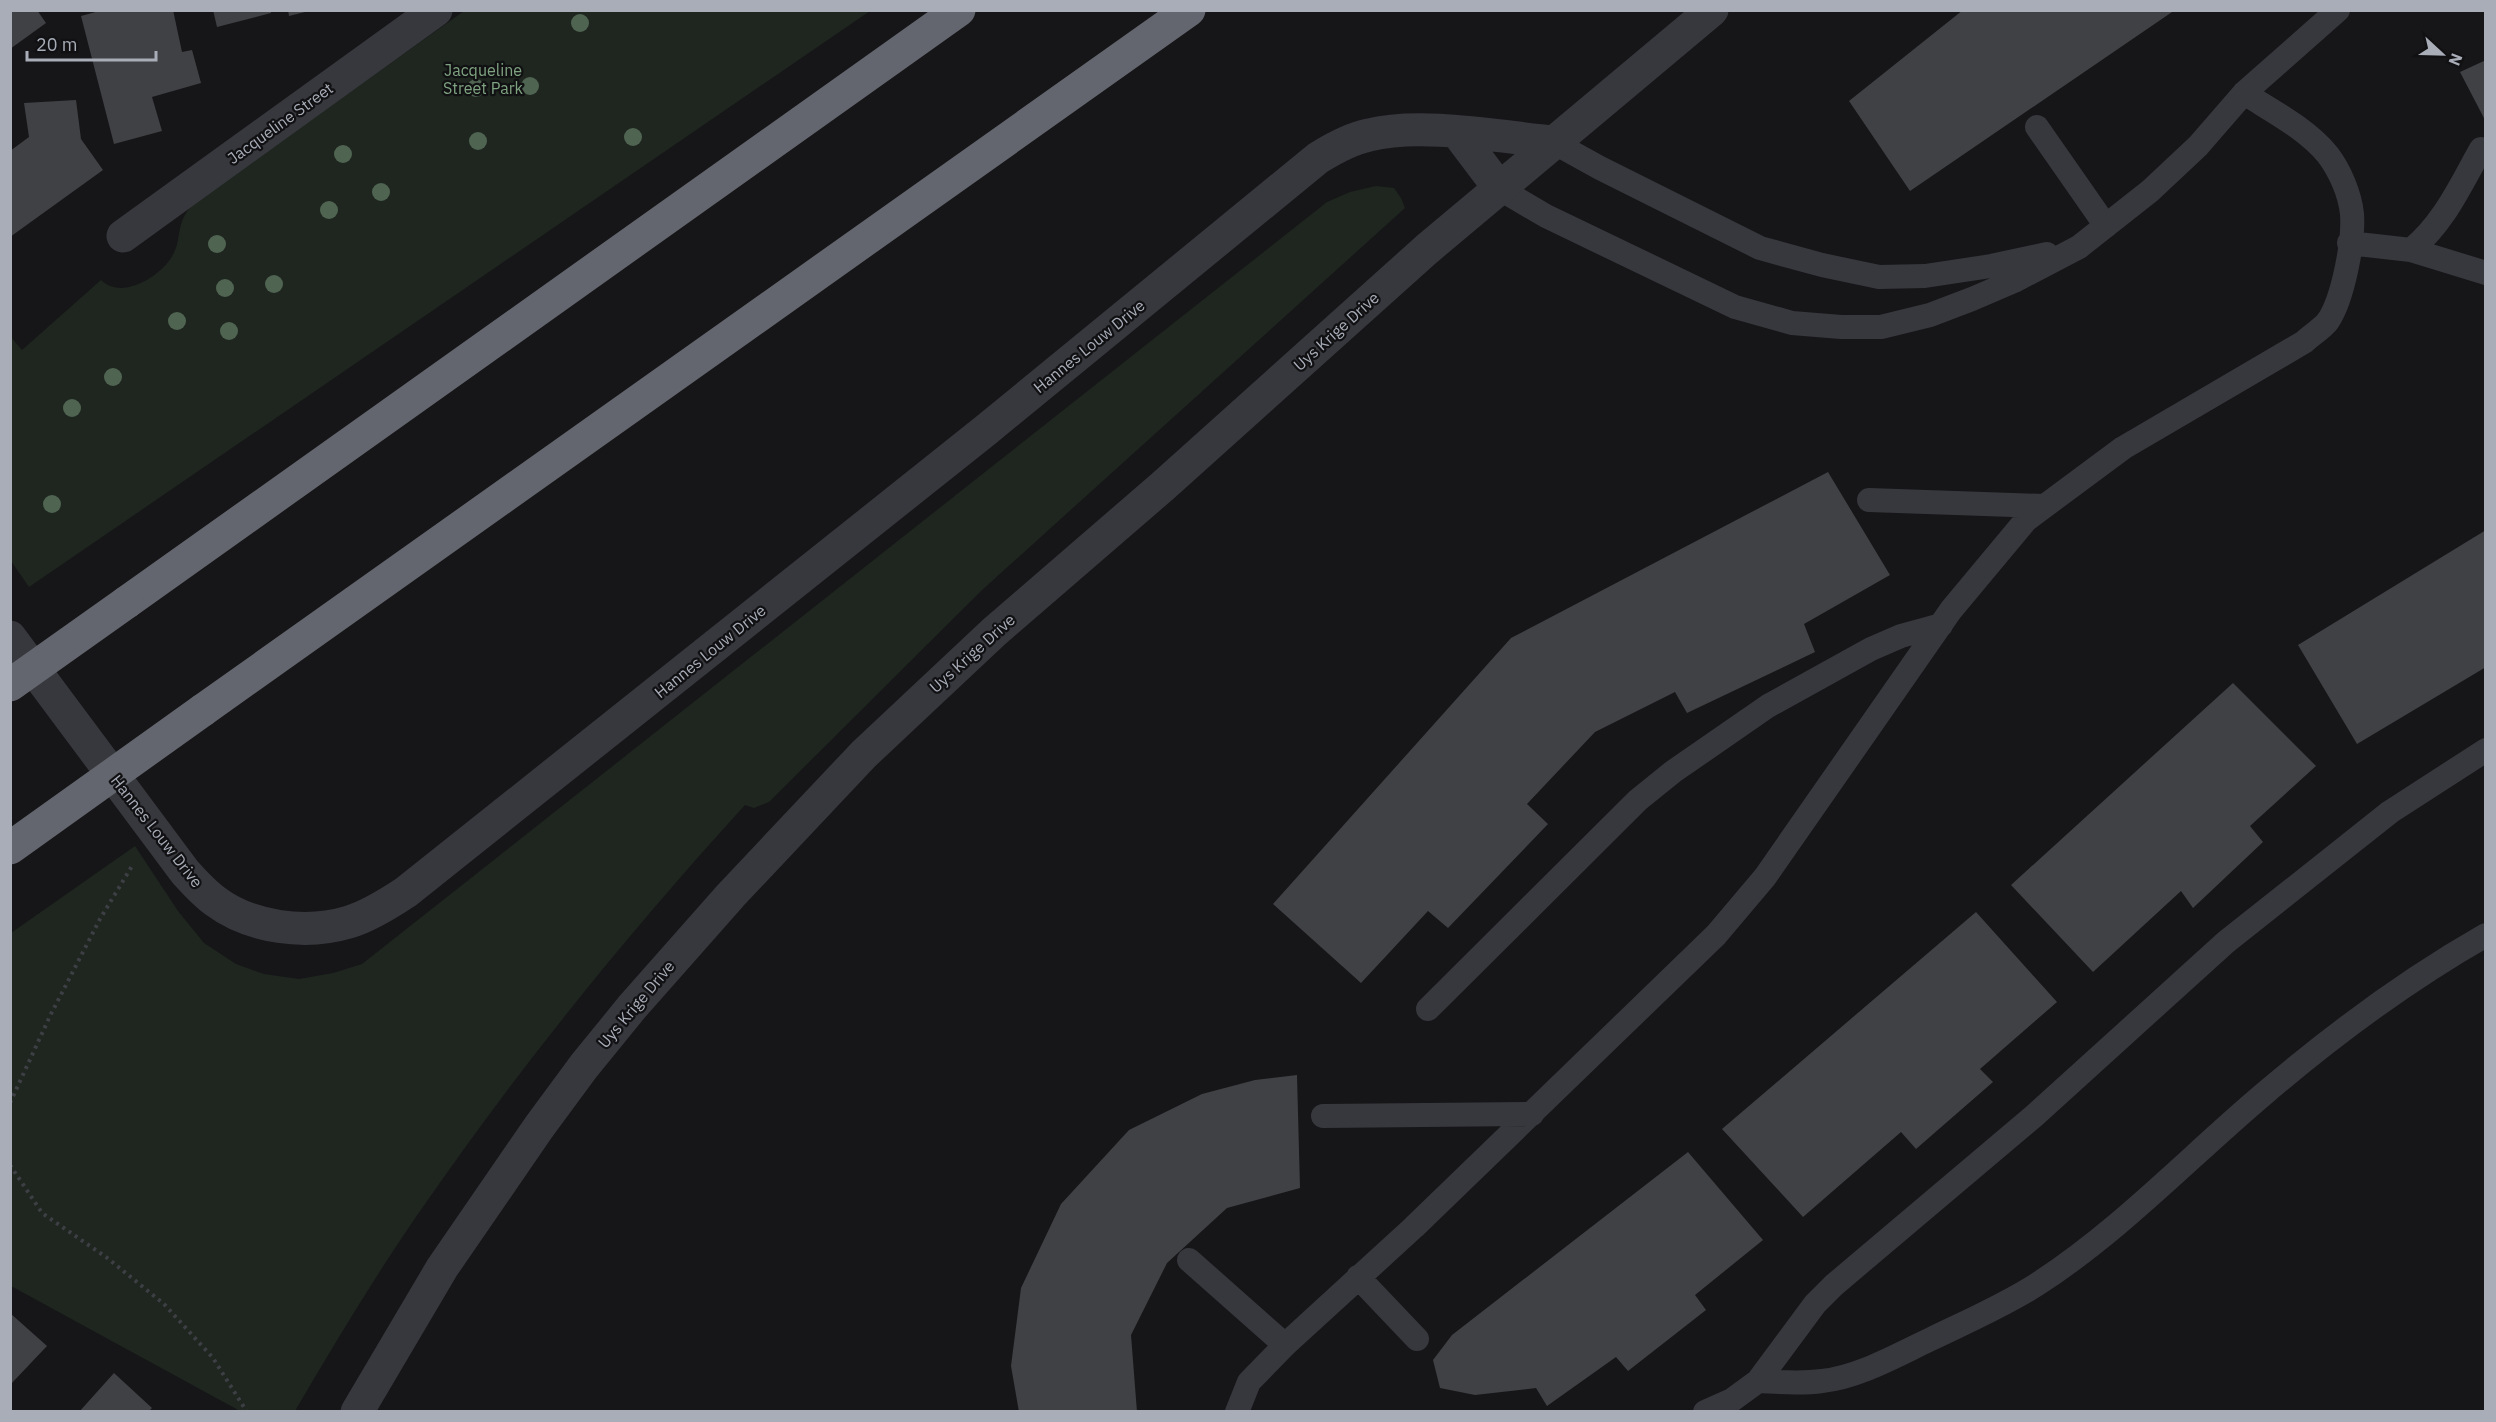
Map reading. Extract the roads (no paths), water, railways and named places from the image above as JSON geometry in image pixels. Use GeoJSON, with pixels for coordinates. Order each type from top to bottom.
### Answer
{"type":"FeatureCollection","features":[{"type":"Feature","properties":{"kind":"highway"},"geometry":{"type":"LineString","coordinates":[[10,685],[958,10]]}},
{"type":"Feature","properties":{"kind":"highway"},"geometry":{"type":"LineString","coordinates":[[10,848],[1189,10]]}},
{"type":"Feature","properties":{"kind":"street","name":"Jacqueline Street"},"geometry":{"type":"LineString","coordinates":[[123,236],[436,10]]}},
{"type":"Feature","properties":{"kind":"street","name":"Uys Krige Drive"},"geometry":{"type":"LineString","coordinates":[[357,1412],[442,1268],[539,1127],[632,1007],[731,895],[864,754],[962,661],[1163,486],[1427,249],[1712,10]]}},
{"type":"Feature","properties":{"kind":"street","name":"Hannes Louw Drive"},"geometry":{"type":"LineString","coordinates":[[10,637],[185,872],[216,902],[237,914],[265,924],[282,927],[326,927],[350,922],[376,911],[416,885],[986,430],[1318,158],[1336,147],[1370,134],[1402,131],[1457,132],[1553,142]]}},
{"type":"Feature","properties":{"kind":"street"},"geometry":{"type":"LineString","coordinates":[[1457,132],[1500,189]]}},
{"type":"Feature","properties":{"kind":"lane"},"geometry":{"type":"LineString","coordinates":[[1500,189],[1546,216],[1735,307],[1792,323],[1881,327],[1930,315],[2014,281],[2079,247],[2150,191],[2198,146],[2244,93],[2338,10]]}},
{"type":"Feature","properties":{"kind":"lane"},"geometry":{"type":"LineString","coordinates":[[1237,1412],[1249,1382],[1285,1345],[1532,1114],[1716,935],[1766,877],[1941,625],[1999,550],[2026,520],[2123,448],[2304,342],[2328,321],[2342,289],[2349,243],[2352,214],[2343,181],[2328,155],[2301,131],[2244,93]]}},
{"type":"Feature","properties":{"kind":"lane"},"geometry":{"type":"LineString","coordinates":[[2037,127],[2106,226]]}},
{"type":"Feature","properties":{"kind":"lane"},"geometry":{"type":"LineString","coordinates":[[1553,142],[1760,248],[1822,265],[1879,277],[1958,272],[2079,247]]}},
{"type":"Feature","properties":{"kind":"lane"},"geometry":{"type":"LineString","coordinates":[[2411,250],[2442,219],[2481,149]]}},
{"type":"Feature","properties":{"kind":"lane"},"geometry":{"type":"LineString","coordinates":[[2349,243],[2411,250],[2486,273]]}},
{"type":"Feature","properties":{"kind":"lane"},"geometry":{"type":"LineString","coordinates":[[1869,500],[2044,506]]}},
{"type":"Feature","properties":{"kind":"lane"},"geometry":{"type":"LineString","coordinates":[[1428,1009],[1638,800],[1674,771],[1768,706],[1871,649],[1902,636],[1941,625]]}},
{"type":"Feature","properties":{"kind":"lane"},"geometry":{"type":"LineString","coordinates":[[1705,1412],[1732,1400],[1758,1381],[1815,1304],[1834,1286],[2034,1116],[2226,942],[2390,812],[2486,750]]}},
{"type":"Feature","properties":{"kind":"lane"},"geometry":{"type":"LineString","coordinates":[[1758,1381],[1797,1383],[1824,1381],[1855,1372],[1977,1317],[2035,1286],[2137,1207],[2265,1093],[2388,997],[2486,936]]}},
{"type":"Feature","properties":{"kind":"lane"},"geometry":{"type":"LineString","coordinates":[[1323,1116],[1532,1114]]}},
{"type":"Feature","properties":{"kind":"lane"},"geometry":{"type":"LineString","coordinates":[[1189,1260],[1285,1345]]}},
{"type":"Feature","properties":{"kind":"lane"},"geometry":{"type":"LineString","coordinates":[[1358,1278],[1416,1339]]}},
{"type":"Feature","properties":{"kind":"park label","name":"Jacqueline Street Park"},"geometry":{"type":"Point","coordinates":[483,79]}}]}
